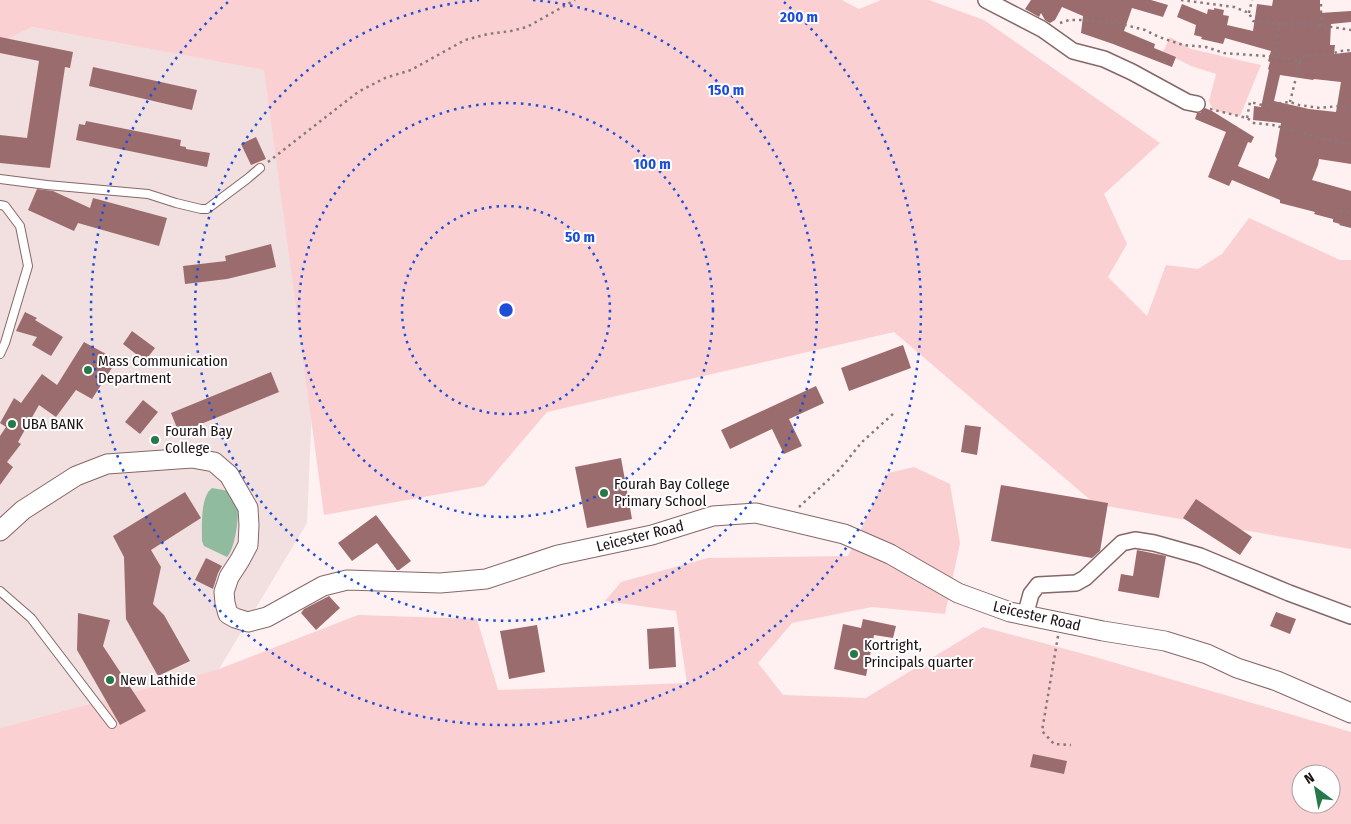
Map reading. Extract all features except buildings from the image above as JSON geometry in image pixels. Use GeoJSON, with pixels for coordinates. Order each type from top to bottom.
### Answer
{"type":"FeatureCollection","features":[{"type":"Feature","properties":{"kind":"street"},"geometry":{"type":"LineString","coordinates":[[986,0],[1042,29],[1073,51],[1111,63],[1132,72],[1187,102],[1197,104]]}},
{"type":"Feature","properties":{"kind":"street","name":"Leicester Road"},"geometry":{"type":"LineString","coordinates":[[0,531],[23,510],[76,476],[107,464],[192,458],[214,462],[229,475],[248,508],[248,545],[229,577],[224,592],[228,614],[248,622],[267,617],[323,586],[347,580],[440,583],[486,579],[558,554],[652,535],[714,516],[756,513],[844,534],[890,554],[958,593],[1010,612],[1184,646],[1237,668],[1277,681],[1351,712]]}},
{"type":"Feature","properties":{"kind":"street"},"geometry":{"type":"LineString","coordinates":[[1025,616],[1031,594],[1038,585],[1076,583],[1085,578],[1122,543],[1135,540],[1154,543],[1200,556],[1289,593],[1351,616]]}},
{"type":"Feature","properties":{"kind":"lane"},"geometry":{"type":"LineString","coordinates":[[0,179],[148,194],[184,205],[207,209],[260,168]]}},
{"type":"Feature","properties":{"kind":"lane"},"geometry":{"type":"LineString","coordinates":[[0,204],[5,206],[20,226],[28,266],[0,354]]}},
{"type":"Feature","properties":{"kind":"lane"},"geometry":{"type":"LineString","coordinates":[[0,591],[31,618],[112,724]]}},
{"type":"Feature","properties":{"kind":"path"},"geometry":{"type":"LineString","coordinates":[[260,168],[358,92],[385,78],[411,70],[465,40],[527,27],[575,0]]}},
{"type":"Feature","properties":{"kind":"path"},"geometry":{"type":"LineString","coordinates":[[1181,0],[1234,7],[1248,13],[1253,21],[1280,24],[1312,24],[1351,30]]}},
{"type":"Feature","properties":{"kind":"path"},"geometry":{"type":"LineString","coordinates":[[1248,13],[1252,0]]}},
{"type":"Feature","properties":{"kind":"path"},"geometry":{"type":"LineString","coordinates":[[1321,0],[1321,26]]}},
{"type":"Feature","properties":{"kind":"path"},"geometry":{"type":"LineString","coordinates":[[1042,29],[1069,20],[1104,21],[1144,30],[1183,46],[1206,47],[1224,53],[1300,60]]}},
{"type":"Feature","properties":{"kind":"path"},"geometry":{"type":"LineString","coordinates":[[1278,57],[1276,48],[1280,24]]}},
{"type":"Feature","properties":{"kind":"path"},"geometry":{"type":"LineString","coordinates":[[1290,102],[1301,56],[1329,55],[1351,50]]}},
{"type":"Feature","properties":{"kind":"path"},"geometry":{"type":"LineString","coordinates":[[1247,118],[1250,102],[1262,105],[1290,102],[1320,108],[1338,106],[1351,108]]}},
{"type":"Feature","properties":{"kind":"path"},"geometry":{"type":"LineString","coordinates":[[1197,104],[1215,111],[1247,118],[1254,123],[1273,125],[1331,141],[1351,144]]}},
{"type":"Feature","properties":{"kind":"path"},"geometry":{"type":"LineString","coordinates":[[1340,211],[1351,213]]}},
{"type":"Feature","properties":{"kind":"path"},"geometry":{"type":"LineString","coordinates":[[785,521],[839,470],[862,442],[894,413]]}},
{"type":"Feature","properties":{"kind":"path"},"geometry":{"type":"LineString","coordinates":[[1060,622],[1042,731],[1054,744],[1071,745]]}},
{"type":"Feature","properties":{"kind":"shaded area"},"geometry":{"type":"Polygon","coordinates":[[[0,0],[842,0],[859,9],[881,0],[929,0],[984,20],[1160,143],[1104,194],[1127,244],[1108,277],[1147,316],[1166,265],[1198,269],[1222,254],[1249,218],[1340,260],[1351,260],[1351,549],[1095,504],[894,332],[547,412],[484,486],[324,515],[264,70],[32,27],[0,43],[0,0]]]}},
{"type":"Feature","properties":{"kind":"shaded area","name":"Fourah Bay College"},"geometry":{"type":"Polygon","coordinates":[[[32,27],[265,70],[314,357],[307,523],[219,669],[0,728],[0,43],[32,27]]]}},
{"type":"Feature","properties":{"kind":"shaded area"},"geometry":{"type":"Polygon","coordinates":[[[1170,37],[1191,49],[1261,65],[1240,116],[1213,110],[1209,101],[1216,74],[1191,66],[1163,52],[1170,37]]]}},
{"type":"Feature","properties":{"kind":"shaded area"},"geometry":{"type":"Polygon","coordinates":[[[914,467],[950,484],[960,543],[945,614],[872,607],[792,623],[758,663],[783,695],[866,698],[983,627],[1095,657],[1351,732],[1351,824],[0,824],[0,728],[219,669],[358,615],[477,619],[498,690],[687,683],[676,611],[605,601],[621,582],[708,558],[848,556],[888,473],[914,467]]]}},
{"type":"Feature","properties":{"kind":"shaded area"},"geometry":{"type":"Polygon","coordinates":[[[212,488],[229,491],[237,505],[235,539],[227,557],[204,546],[202,541],[205,498],[212,488]]]}},
{"type":"Feature","properties":{"kind":"place","name":"Mass Communication Department"},"geometry":{"type":"Point","coordinates":[88,370]}},
{"type":"Feature","properties":{"kind":"place","name":"UBA BANK"},"geometry":{"type":"Point","coordinates":[12,424]}},
{"type":"Feature","properties":{"kind":"place","name":"Fourah Bay College"},"geometry":{"type":"Point","coordinates":[155,440]}},
{"type":"Feature","properties":{"kind":"place","name":"Fourah Bay College Primary School"},"geometry":{"type":"Point","coordinates":[604,493]}},
{"type":"Feature","properties":{"kind":"place","name":"Kortright, Principals quarter"},"geometry":{"type":"Point","coordinates":[854,654]}},
{"type":"Feature","properties":{"kind":"place","name":"New Lathide"},"geometry":{"type":"Point","coordinates":[110,680]}}]}
